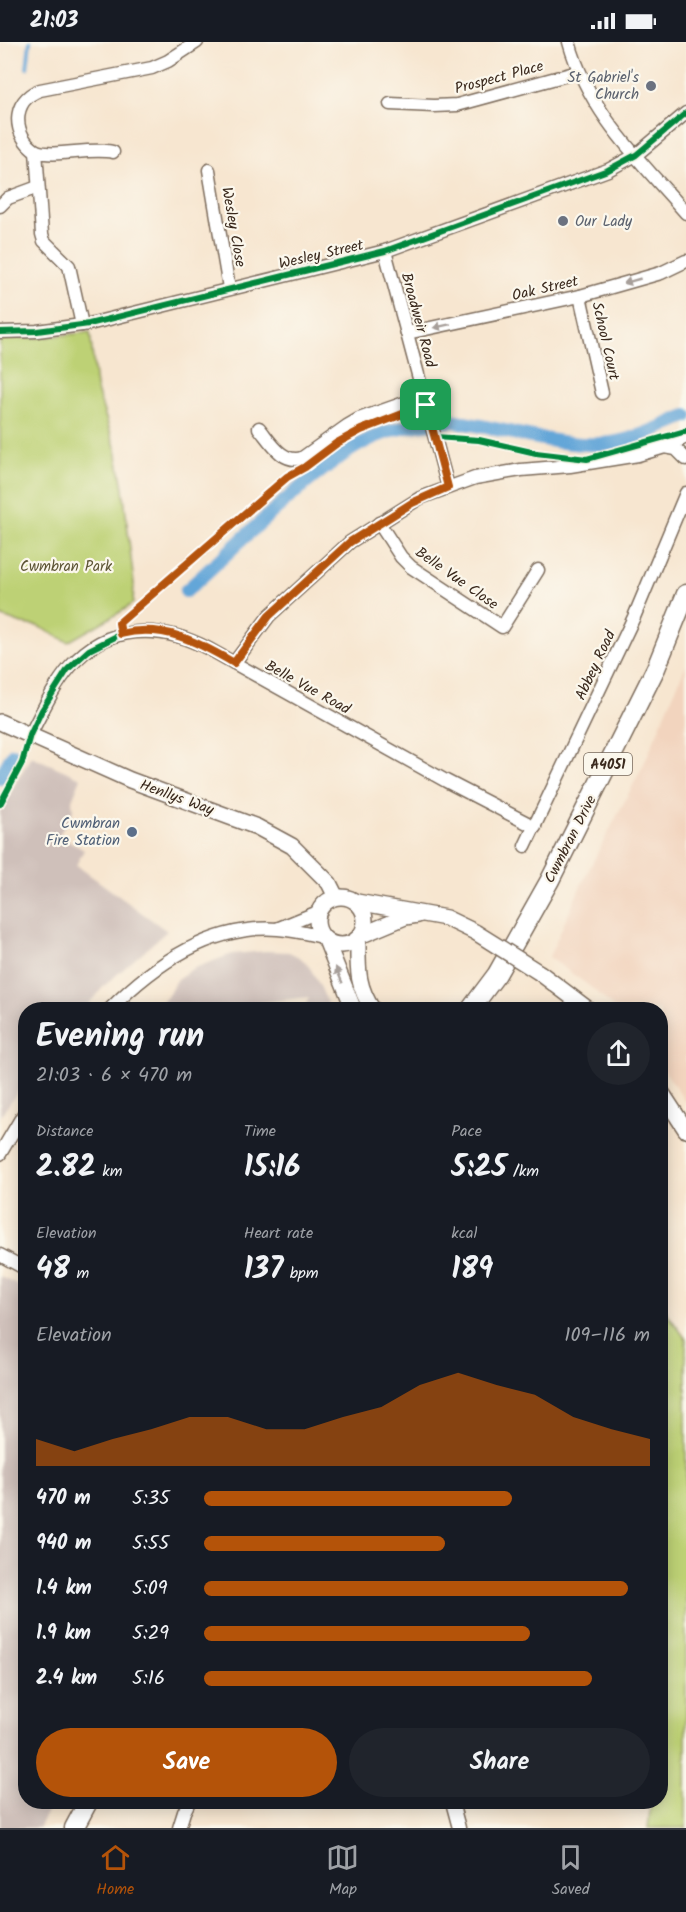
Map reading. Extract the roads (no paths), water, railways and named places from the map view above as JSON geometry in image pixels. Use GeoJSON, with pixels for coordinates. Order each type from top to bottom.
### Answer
{"type":"FeatureCollection","features":[{"type":"Feature","properties":{"kind":"main road","name":"Cwmbran Drive"},"geometry":{"type":"LineString","coordinates":[[476,1002],[497,974],[550,880],[656,668],[686,594]]}},
{"type":"Feature","properties":{"kind":"main road"},"geometry":{"type":"LineString","coordinates":[[74,1828],[84,1809]]}},
{"type":"Feature","properties":{"kind":"street"},"geometry":{"type":"LineString","coordinates":[[113,152],[100,149],[46,153],[36,151],[28,145],[18,128],[20,111],[28,96],[40,90],[152,68],[168,61],[197,42]]}},
{"type":"Feature","properties":{"kind":"street"},"geometry":{"type":"LineString","coordinates":[[569,42],[578,72],[600,112],[686,213]]}},
{"type":"Feature","properties":{"kind":"street","name":"Prospect Place"},"geometry":{"type":"LineString","coordinates":[[390,104],[457,105],[578,72]]}},
{"type":"Feature","properties":{"kind":"street","name":"Wesley Street"},"geometry":{"type":"LineString","coordinates":[[0,332],[37,331],[82,325],[385,251],[608,170],[636,155],[686,113]]}},
{"type":"Feature","properties":{"kind":"street"},"geometry":{"type":"LineString","coordinates":[[36,151],[43,238],[69,266],[82,325]]}},
{"type":"Feature","properties":{"kind":"street","name":"Wesley Close"},"geometry":{"type":"LineString","coordinates":[[209,170],[229,288]]}},
{"type":"Feature","properties":{"kind":"street"},"geometry":{"type":"LineString","coordinates":[[0,206],[8,198],[38,187]]}},
{"type":"Feature","properties":{"kind":"street","name":"Broadweir Road"},"geometry":{"type":"LineString","coordinates":[[385,251],[448,487]]}},
{"type":"Feature","properties":{"kind":"street","name":"Oak Street"},"geometry":{"type":"LineString","coordinates":[[407,333],[580,296],[661,273],[686,261]]}},
{"type":"Feature","properties":{"kind":"street","name":"School Court"},"geometry":{"type":"LineString","coordinates":[[580,296],[602,393]]}},
{"type":"Feature","properties":{"kind":"street"},"geometry":{"type":"LineString","coordinates":[[259,428],[279,453],[297,460],[359,419],[424,396]]}},
{"type":"Feature","properties":{"kind":"street"},"geometry":{"type":"LineString","coordinates":[[234,663],[269,616],[350,542],[420,498],[475,478],[638,455],[665,447],[686,437]]}},
{"type":"Feature","properties":{"kind":"street"},"geometry":{"type":"LineString","coordinates":[[665,447],[676,449],[686,459]]}},
{"type":"Feature","properties":{"kind":"street","name":"Abbey Road"},"geometry":{"type":"LineString","coordinates":[[525,846],[634,617],[686,493]]}},
{"type":"Feature","properties":{"kind":"street","name":"Belle Vue Close"},"geometry":{"type":"LineString","coordinates":[[379,523],[401,557],[411,567],[502,627],[538,570]]}},
{"type":"Feature","properties":{"kind":"street","name":"Belle Vue Road"},"geometry":{"type":"LineString","coordinates":[[30,735],[53,691],[72,664],[89,650],[121,634],[146,631],[180,636],[195,641],[446,781],[535,826]]}},
{"type":"Feature","properties":{"kind":"street","name":"Henllys Way"},"geometry":{"type":"LineString","coordinates":[[0,722],[130,780],[257,827],[292,846],[329,883],[336,897]]}},
{"type":"Feature","properties":{"kind":"street"},"geometry":{"type":"LineString","coordinates":[[351,1002],[325,939],[317,926],[318,912],[322,905],[336,897],[351,898],[362,907],[366,921],[360,937],[357,974],[362,992],[368,1002]]}},
{"type":"Feature","properties":{"kind":"street"},"geometry":{"type":"LineString","coordinates":[[357,902],[446,918],[475,932],[540,973],[579,1002]]}},
{"type":"Feature","properties":{"kind":"street"},"geometry":{"type":"LineString","coordinates":[[278,929],[318,912]]}},
{"type":"Feature","properties":{"kind":"street"},"geometry":{"type":"LineString","coordinates":[[117,1002],[142,978],[184,951],[232,933],[278,929],[325,939],[339,945],[352,943],[360,937],[405,917],[424,914]]}},
{"type":"Feature","properties":{"kind":"street"},"geometry":{"type":"LineString","coordinates":[[668,1103],[686,1131]]}},
{"type":"Feature","properties":{"kind":"street"},"geometry":{"type":"LineString","coordinates":[[0,1154],[18,1124]]}},
{"type":"Feature","properties":{"kind":"street"},"geometry":{"type":"LineString","coordinates":[[0,1255],[18,1265]]}},
{"type":"Feature","properties":{"kind":"street"},"geometry":{"type":"LineString","coordinates":[[179,1828],[186,1809]]}},
{"type":"Feature","properties":{"kind":"street"},"geometry":{"type":"LineString","coordinates":[[454,1809],[459,1828]]}},
{"type":"Feature","properties":{"kind":"waterway"},"geometry":{"type":"LineString","coordinates":[[27,68],[30,42]]}},
{"type":"Feature","properties":{"kind":"waterway"},"geometry":{"type":"LineString","coordinates":[[186,591],[275,509],[321,471],[361,443],[389,431],[420,424],[451,421],[553,441],[593,444],[612,443],[631,438],[686,416]]}},
{"type":"Feature","properties":{"kind":"waterway"},"geometry":{"type":"LineString","coordinates":[[0,778],[13,754]]}},
{"type":"Feature","properties":{"kind":"place","name":"St Gabriel's Church"},"geometry":{"type":"Point","coordinates":[651,86]}},
{"type":"Feature","properties":{"kind":"place","name":"Our Lady"},"geometry":{"type":"Point","coordinates":[563,221]}},
{"type":"Feature","properties":{"kind":"place","name":"Cwmbran Fire Station"},"geometry":{"type":"Point","coordinates":[132,832]}},
{"type":"Feature","properties":{"kind":"park label","name":"Cwmbran Park"},"geometry":{"type":"Point","coordinates":[66,566]}}]}
